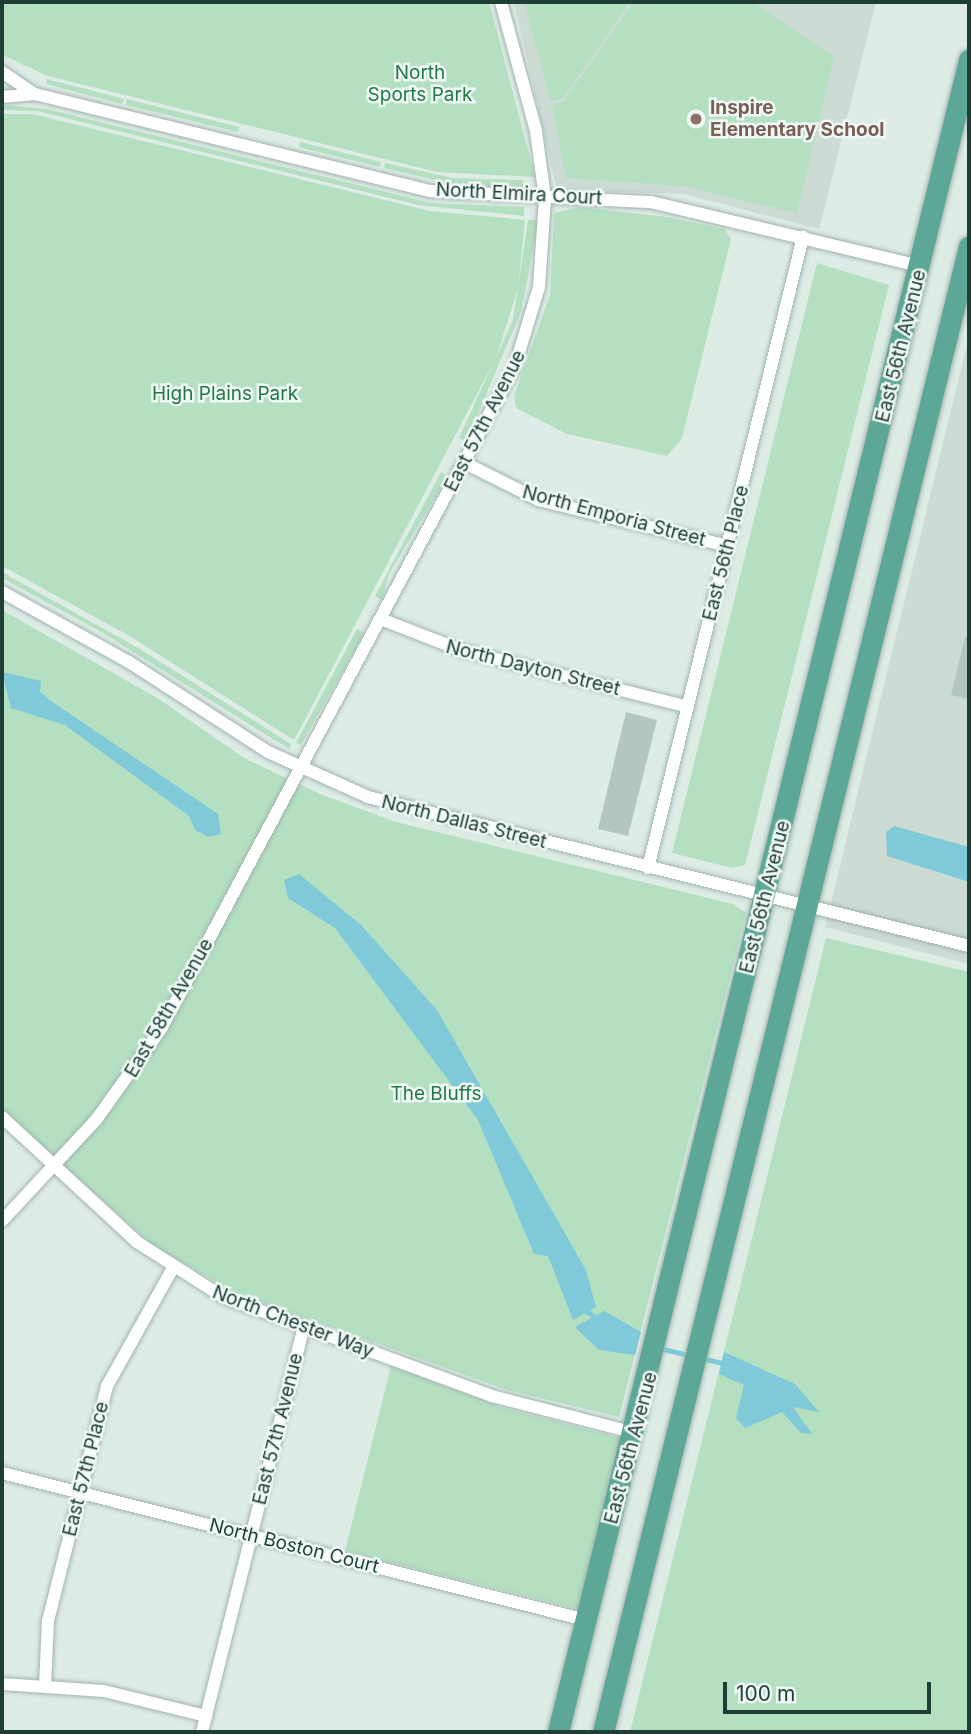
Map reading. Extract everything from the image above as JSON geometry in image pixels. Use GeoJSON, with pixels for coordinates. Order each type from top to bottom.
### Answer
{"type":"FeatureCollection","features":[{"type":"Feature","properties":{"kind":"main road","name":"East 56th Avenue"},"geometry":{"type":"LineString","coordinates":[[558,1732],[669,1297],[969,60]]}},
{"type":"Feature","properties":{"kind":"main road","name":"East 56th Avenue"},"geometry":{"type":"LineString","coordinates":[[603,1732],[969,246]]}},
{"type":"Feature","properties":{"kind":"street","name":"East 57th Avenue"},"geometry":{"type":"LineString","coordinates":[[300,769],[465,463],[530,326],[542,268],[545,198],[539,146],[501,2]]}},
{"type":"Feature","properties":{"kind":"street","name":"North Elmira Court"},"geometry":{"type":"LineString","coordinates":[[2,72],[35,93],[431,191],[651,202],[920,266]]}},
{"type":"Feature","properties":{"kind":"street"},"geometry":{"type":"LineString","coordinates":[[2,97],[35,93]]}},
{"type":"Feature","properties":{"kind":"street","name":"East 56th Place"},"geometry":{"type":"LineString","coordinates":[[648,868],[803,237]]}},
{"type":"Feature","properties":{"kind":"street","name":"North Emporia Street"},"geometry":{"type":"LineString","coordinates":[[465,463],[539,500],[727,546]]}},
{"type":"Feature","properties":{"kind":"street","name":"North Dallas Street"},"geometry":{"type":"LineString","coordinates":[[2,592],[300,769],[394,806],[969,946]]}},
{"type":"Feature","properties":{"kind":"street","name":"North Dayton Street"},"geometry":{"type":"LineString","coordinates":[[381,619],[460,650],[688,707]]}},
{"type":"Feature","properties":{"kind":"street","name":"East 58th Avenue"},"geometry":{"type":"LineString","coordinates":[[2,1222],[124,1084],[161,1028],[300,769]]}},
{"type":"Feature","properties":{"kind":"street","name":"North Chester Way"},"geometry":{"type":"LineString","coordinates":[[2,1117],[53,1166],[173,1268],[223,1297],[303,1329],[492,1396],[635,1433]]}},
{"type":"Feature","properties":{"kind":"street","name":"East 57th Place"},"geometry":{"type":"LineString","coordinates":[[45,1686],[48,1621],[113,1367],[173,1268]]}},
{"type":"Feature","properties":{"kind":"street","name":"East 57th Avenue"},"geometry":{"type":"LineString","coordinates":[[202,1732],[303,1329]]}},
{"type":"Feature","properties":{"kind":"street","name":"North Boston Court"},"geometry":{"type":"LineString","coordinates":[[2,1473],[586,1620]]}},
{"type":"Feature","properties":{"kind":"street"},"geometry":{"type":"LineString","coordinates":[[2,1684],[104,1691],[206,1716]]}},
{"type":"Feature","properties":{"kind":"shaded area","name":"Inspire Elementary School"},"geometry":{"type":"Polygon","coordinates":[[[514,2],[876,2],[819,229],[684,194],[557,190],[514,2]]]}},
{"type":"Feature","properties":{"kind":"shaded area"},"geometry":{"type":"Polygon","coordinates":[[[969,336],[969,964],[825,927],[969,336]]]}},
{"type":"Feature","properties":{"kind":"green space","name":"North Sports Park"},"geometry":{"type":"Polygon","coordinates":[[[2,2],[489,2],[535,177],[437,172],[48,76],[2,55],[2,2]]]}},
{"type":"Feature","properties":{"kind":"green space"},"geometry":{"type":"Polygon","coordinates":[[[524,2],[630,2],[563,98],[551,101],[524,2]]]}},
{"type":"Feature","properties":{"kind":"green space","name":"Inspire Elementary School"},"geometry":{"type":"Polygon","coordinates":[[[634,2],[753,2],[834,57],[797,213],[683,186],[566,178],[552,105],[563,102],[634,2]]]}},
{"type":"Feature","properties":{"kind":"green space"},"geometry":{"type":"Polygon","coordinates":[[[47,79],[124,99],[122,104],[46,84],[47,79]]]}},
{"type":"Feature","properties":{"kind":"green space"},"geometry":{"type":"Polygon","coordinates":[[[127,99],[239,127],[238,132],[126,105],[127,99]]]}},
{"type":"Feature","properties":{"kind":"green space"},"geometry":{"type":"Polygon","coordinates":[[[2,105],[47,109],[431,203],[524,207],[524,216],[418,205],[37,111],[2,110],[2,105]]]}},
{"type":"Feature","properties":{"kind":"green space","name":"High Plains Park"},"geometry":{"type":"Polygon","coordinates":[[[2,114],[32,114],[430,211],[525,220],[518,288],[496,358],[294,740],[128,635],[2,566],[2,114]]]}},
{"type":"Feature","properties":{"kind":"green space"},"geometry":{"type":"Polygon","coordinates":[[[300,142],[381,162],[380,167],[299,147],[300,142]]]}},
{"type":"Feature","properties":{"kind":"green space"},"geometry":{"type":"Polygon","coordinates":[[[385,163],[453,178],[523,180],[523,189],[444,182],[384,168],[385,163]]]}},
{"type":"Feature","properties":{"kind":"green space"},"geometry":{"type":"Polygon","coordinates":[[[580,207],[667,217],[724,229],[731,239],[682,438],[667,456],[567,434],[516,408],[514,396],[550,295],[554,213],[580,207]]]}},
{"type":"Feature","properties":{"kind":"green space"},"geometry":{"type":"Polygon","coordinates":[[[528,220],[537,220],[537,228],[521,312],[466,442],[459,438],[513,320],[528,220]]]}},
{"type":"Feature","properties":{"kind":"green space"},"geometry":{"type":"Polygon","coordinates":[[[817,263],[889,285],[745,865],[732,868],[672,853],[817,263]]]}},
{"type":"Feature","properties":{"kind":"green space"},"geometry":{"type":"Polygon","coordinates":[[[441,472],[448,476],[389,574],[382,600],[375,596],[441,472]]]}},
{"type":"Feature","properties":{"kind":"green space"},"geometry":{"type":"Polygon","coordinates":[[[2,572],[140,649],[291,744],[289,749],[103,633],[2,578],[2,572]]]}},
{"type":"Feature","properties":{"kind":"green space","name":"The Bluffs"},"geometry":{"type":"Polygon","coordinates":[[[2,610],[159,699],[244,758],[320,794],[396,822],[733,904],[746,913],[619,1417],[507,1390],[236,1293],[154,1246],[2,1111],[2,610]]]}},
{"type":"Feature","properties":{"kind":"green space"},"geometry":{"type":"Polygon","coordinates":[[[357,629],[364,633],[301,745],[296,743],[357,629]]]}},
{"type":"Feature","properties":{"kind":"green space"},"geometry":{"type":"Polygon","coordinates":[[[826,938],[969,972],[969,1732],[630,1732],[826,938]]]}},
{"type":"Feature","properties":{"kind":"green space"},"geometry":{"type":"Polygon","coordinates":[[[391,1366],[504,1408],[624,1439],[578,1609],[345,1551],[391,1366]]]}},
{"type":"Feature","properties":{"kind":"water"},"geometry":{"type":"Polygon","coordinates":[[[2,672],[41,681],[40,692],[51,701],[218,814],[221,834],[208,837],[195,830],[189,816],[65,725],[11,708],[2,672]]]}},
{"type":"Feature","properties":{"kind":"water"},"geometry":{"type":"Polygon","coordinates":[[[894,826],[969,847],[969,882],[887,856],[886,832],[894,826]]]}},
{"type":"Feature","properties":{"kind":"water"},"geometry":{"type":"Polygon","coordinates":[[[299,874],[361,925],[437,1010],[586,1270],[596,1307],[573,1320],[548,1256],[534,1254],[478,1120],[335,928],[288,898],[284,880],[299,874]]]}},
{"type":"Feature","properties":{"kind":"water"},"geometry":{"type":"Polygon","coordinates":[[[604,1311],[641,1332],[635,1355],[599,1350],[575,1327],[604,1311]]]}},
{"type":"Feature","properties":{"kind":"water"},"geometry":{"type":"Polygon","coordinates":[[[724,1352],[795,1384],[819,1412],[793,1407],[812,1434],[801,1433],[782,1412],[745,1428],[736,1418],[744,1385],[719,1374],[724,1352]]]}},
{"type":"Feature","properties":{"kind":"building"},"geometry":{"type":"Polygon","coordinates":[[[965,637],[969,637],[969,699],[951,695],[965,637]]]}},
{"type":"Feature","properties":{"kind":"building"},"geometry":{"type":"Polygon","coordinates":[[[626,712],[657,720],[628,836],[598,829],[626,712]]]}},
{"type":"Feature","properties":{"kind":"waterway"},"geometry":{"type":"LineString","coordinates":[[583,1309],[599,1319]]}},
{"type":"Feature","properties":{"kind":"waterway"},"geometry":{"type":"LineString","coordinates":[[660,1348],[689,1355]]}},
{"type":"Feature","properties":{"kind":"waterway"},"geometry":{"type":"LineString","coordinates":[[701,1358],[726,1364]]}},
{"type":"Feature","properties":{"kind":"place","name":"Inspire Elementary School"},"geometry":{"type":"Point","coordinates":[696,119]}}]}
